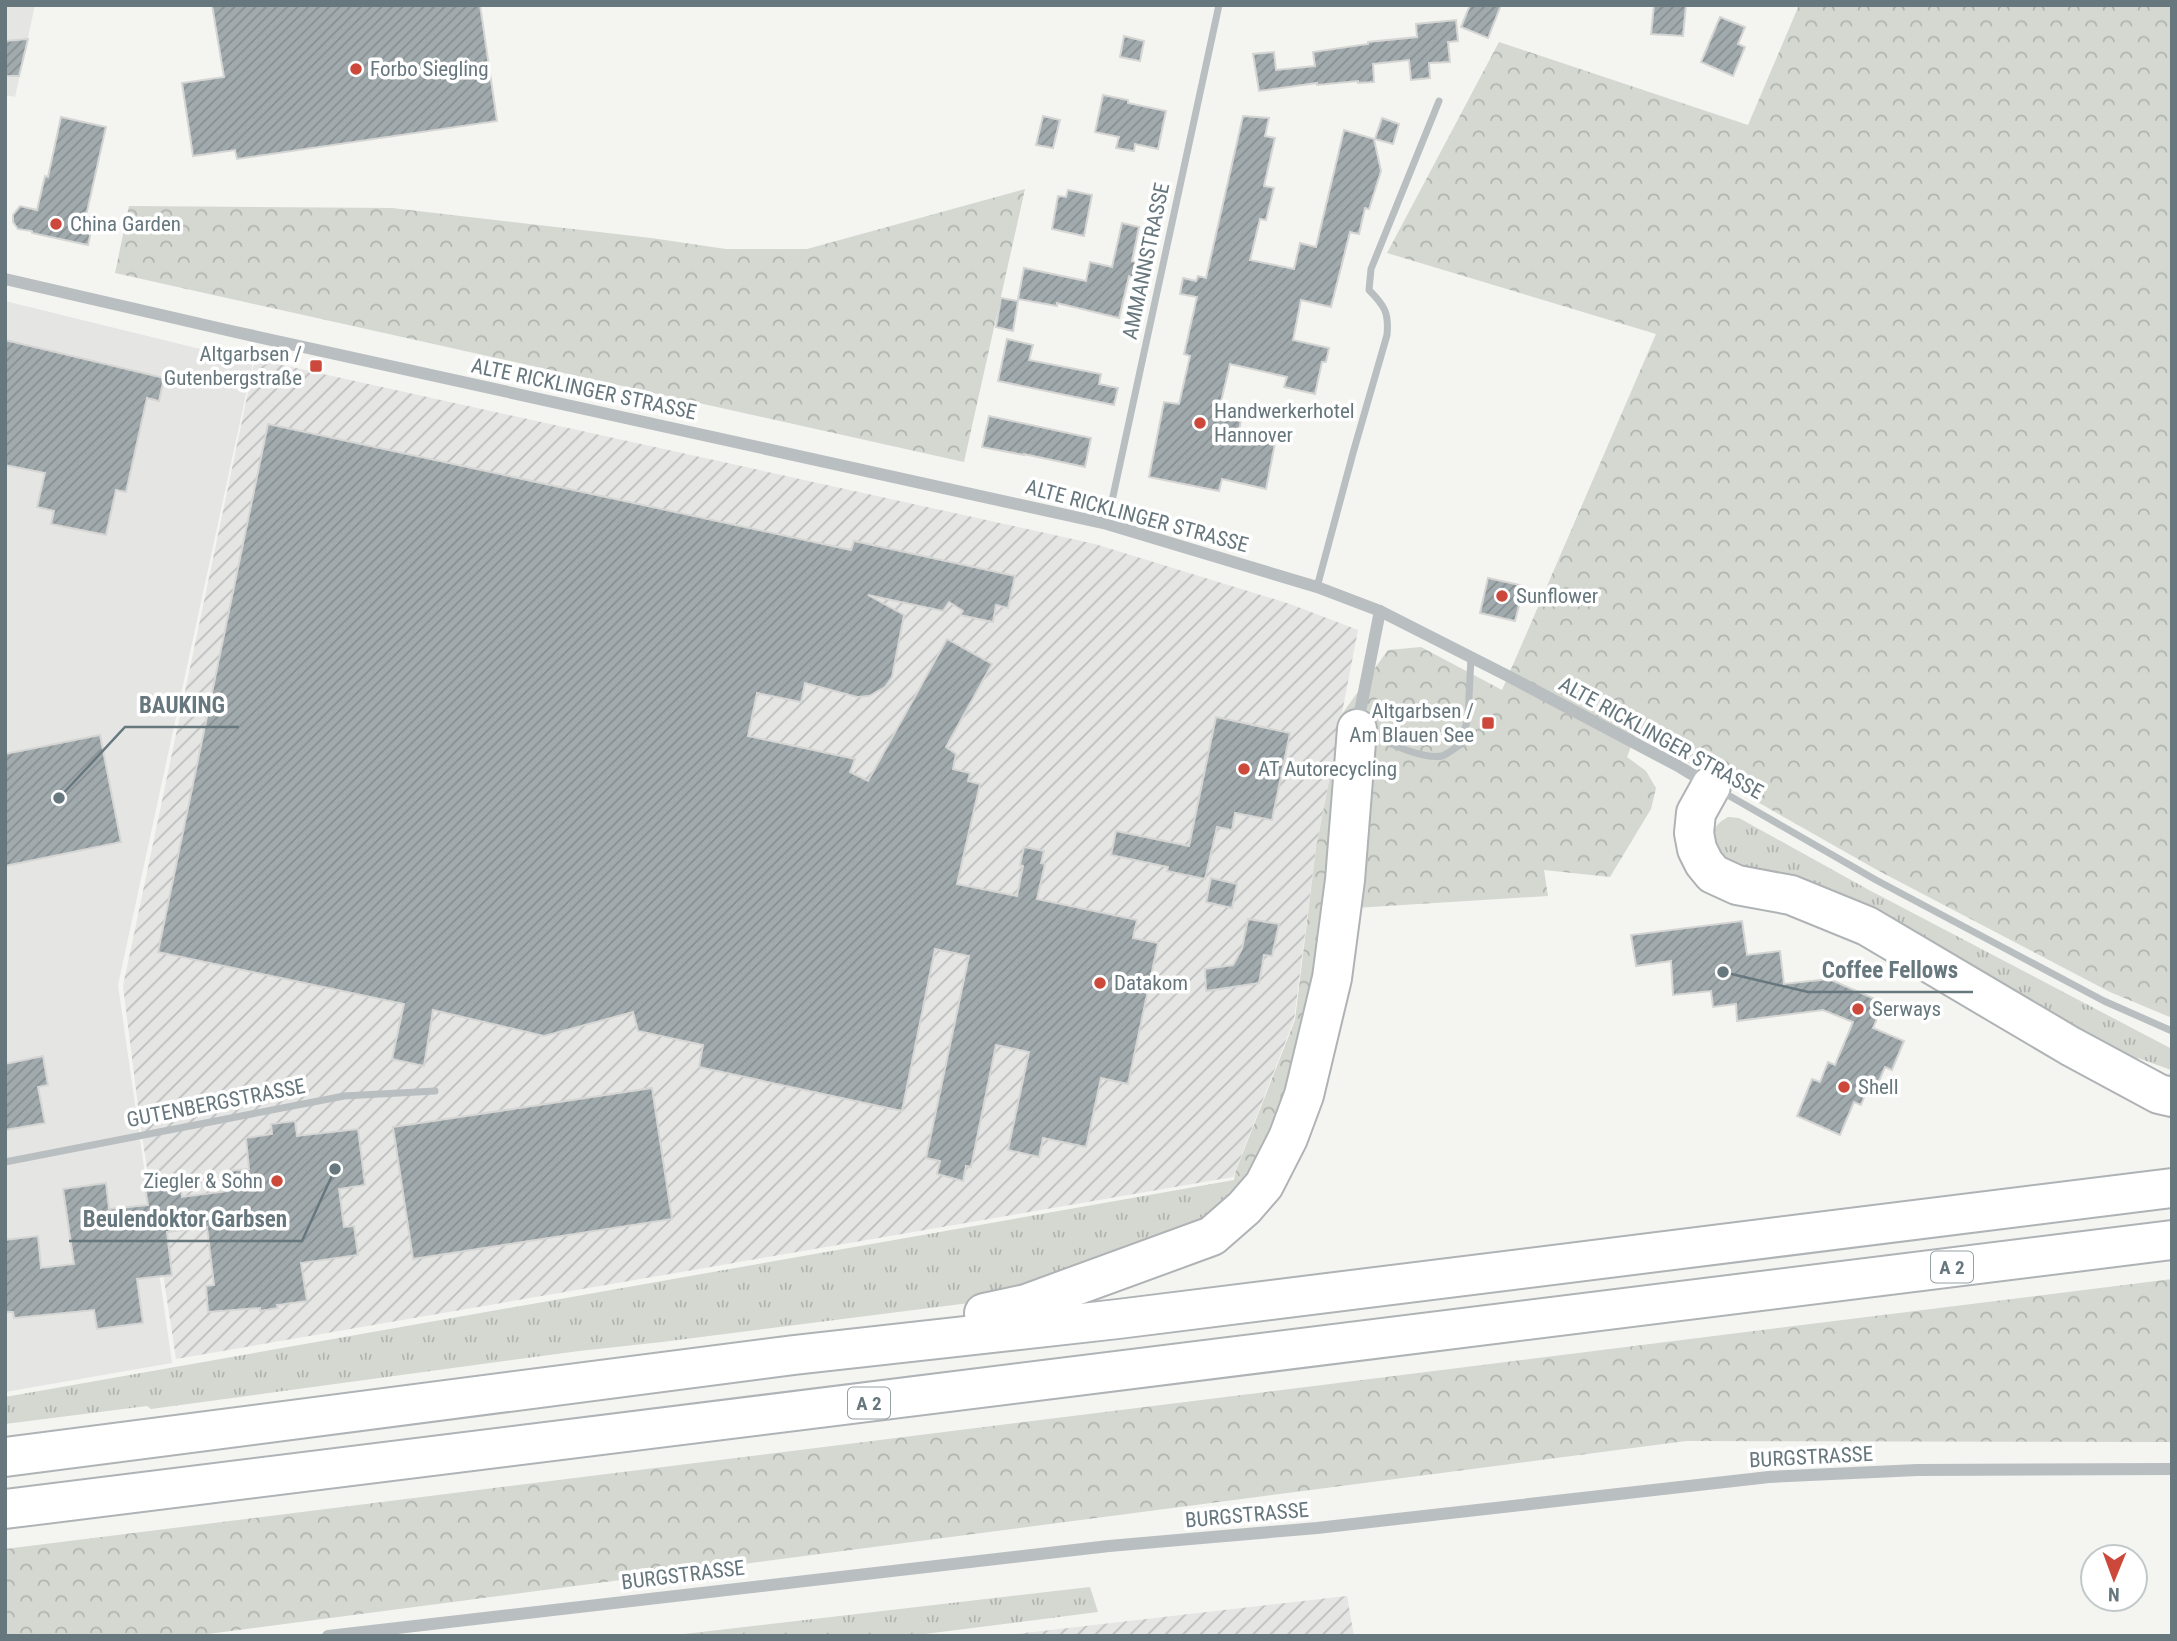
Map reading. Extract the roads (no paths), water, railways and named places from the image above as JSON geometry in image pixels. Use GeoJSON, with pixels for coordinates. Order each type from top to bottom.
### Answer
{"type":"FeatureCollection","features":[{"type":"Feature","properties":{"kind":"highway"},"geometry":{"type":"LineString","coordinates":[[794,1355],[1026,1304],[1212,1236],[1255,1197],[1273,1170],[1304,1095],[1332,978],[1345,880],[1357,729]]}},
{"type":"Feature","properties":{"kind":"highway"},"geometry":{"type":"LineString","coordinates":[[1711,786],[1696,813],[1694,833],[1703,863],[1713,874],[1737,885],[1791,895],[1867,926],[2070,1046],[2159,1094],[2172,1097]]}},
{"type":"Feature","properties":{"kind":"highway"},"geometry":{"type":"LineString","coordinates":[[5,1457],[794,1355],[1131,1317],[2172,1188]]}},
{"type":"Feature","properties":{"kind":"highway","name":"A 2"},"geometry":{"type":"LineString","coordinates":[[5,1509],[2172,1240]]}},
{"type":"Feature","properties":{"kind":"street","name":"AMMANNSTRASSE"},"geometry":{"type":"LineString","coordinates":[[1107,524],[1219,5]]}},
{"type":"Feature","properties":{"kind":"street"},"geometry":{"type":"LineString","coordinates":[[1317,587],[1387,335],[1389,318],[1381,302],[1369,290],[1371,269],[1439,101]]}},
{"type":"Feature","properties":{"kind":"street","name":"ALTE RICKLINGER STRASSE"},"geometry":{"type":"LineString","coordinates":[[5,279],[1107,524],[1317,587],[1380,611],[1471,657],[1680,767],[1876,880],[2104,1002],[2172,1031]]}},
{"type":"Feature","properties":{"kind":"street"},"geometry":{"type":"LineString","coordinates":[[1380,611],[1357,729],[1399,747],[1429,756],[1443,756],[1453,750],[1461,744],[1466,726],[1471,657]]}},
{"type":"Feature","properties":{"kind":"street","name":"GUTENBERGSTRASSE"},"geometry":{"type":"LineString","coordinates":[[5,1162],[344,1096],[435,1091]]}},
{"type":"Feature","properties":{"kind":"street","name":"BURGSTRASSE"},"geometry":{"type":"LineString","coordinates":[[328,1636],[1109,1546],[1317,1528],[1769,1477],[1917,1470],[2172,1469]]}},
{"type":"Feature","properties":{"kind":"place","name":"Forbo Siegling"},"geometry":{"type":"Point","coordinates":[356,69]}},
{"type":"Feature","properties":{"kind":"place","name":"China Garden"},"geometry":{"type":"Point","coordinates":[56,224]}},
{"type":"Feature","properties":{"kind":"place","name":"Altgarbsen / Gutenbergstraße"},"geometry":{"type":"Point","coordinates":[316,366]}},
{"type":"Feature","properties":{"kind":"place","name":"Handwerkerhotel Hannover"},"geometry":{"type":"Point","coordinates":[1200,423]}},
{"type":"Feature","properties":{"kind":"place","name":"Sunflower"},"geometry":{"type":"Point","coordinates":[1502,596]}},
{"type":"Feature","properties":{"kind":"place","name":"Altgarbsen / Am Blauen See"},"geometry":{"type":"Point","coordinates":[1488,723]}},
{"type":"Feature","properties":{"kind":"place","name":"AT Autorecycling"},"geometry":{"type":"Point","coordinates":[1244,769]}},
{"type":"Feature","properties":{"kind":"place","name":"BAUKING"},"geometry":{"type":"Point","coordinates":[59,798]}},
{"type":"Feature","properties":{"kind":"place","name":"Coffee Fellows"},"geometry":{"type":"Point","coordinates":[1723,972]}},
{"type":"Feature","properties":{"kind":"place","name":"Datakom"},"geometry":{"type":"Point","coordinates":[1100,983]}},
{"type":"Feature","properties":{"kind":"place","name":"Serways"},"geometry":{"type":"Point","coordinates":[1858,1009]}},
{"type":"Feature","properties":{"kind":"place","name":"Shell"},"geometry":{"type":"Point","coordinates":[1844,1087]}},
{"type":"Feature","properties":{"kind":"place","name":"Beulendoktor Garbsen"},"geometry":{"type":"Point","coordinates":[335,1169]}},
{"type":"Feature","properties":{"kind":"place","name":"Ziegler & Sohn"},"geometry":{"type":"Point","coordinates":[277,1181]}}]}
